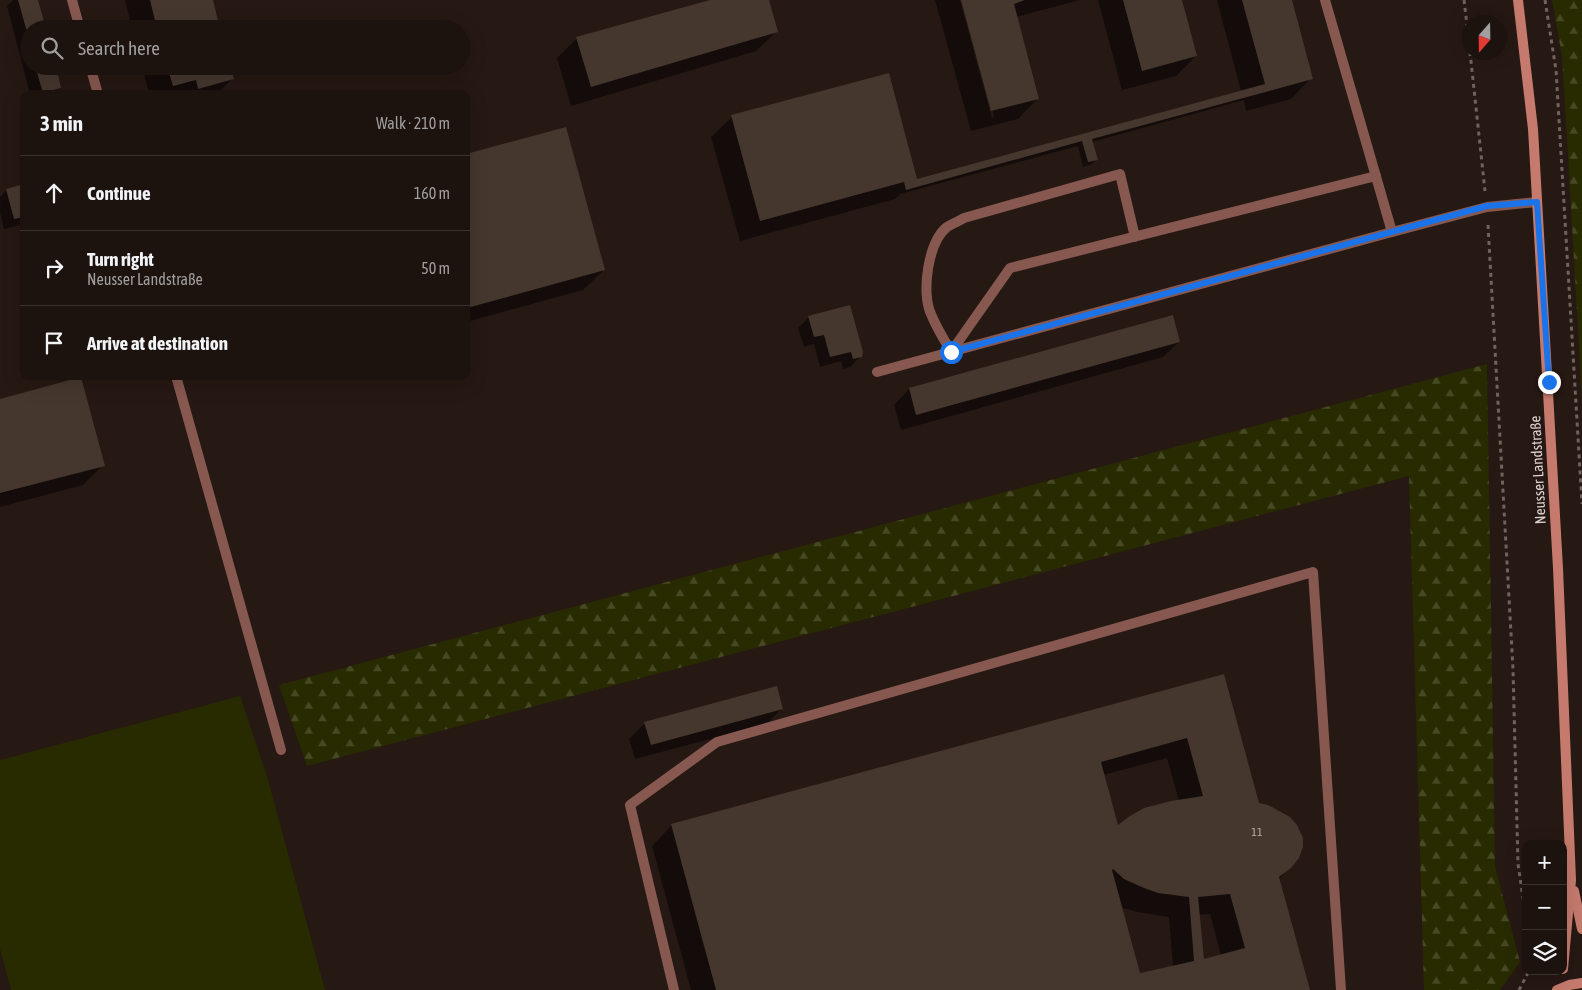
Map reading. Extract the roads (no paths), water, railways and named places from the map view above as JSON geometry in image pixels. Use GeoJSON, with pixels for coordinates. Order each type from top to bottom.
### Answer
{"type":"FeatureCollection","features":[{"type":"Feature","properties":{"kind":"main road","name":"Neusser Landstraße"},"geometry":{"type":"LineString","coordinates":[[1518,0],[1533,129],[1549,382],[1571,880],[1567,930]]}},
{"type":"Feature","properties":{"kind":"main road","name":"Neusser Landstraße"},"geometry":{"type":"LineString","coordinates":[[1571,880],[1582,929]]}},
{"type":"Feature","properties":{"kind":"main road","name":"Neusser Landstraße"},"geometry":{"type":"LineString","coordinates":[[1562,975],[1559,989],[1582,983]]}},
{"type":"Feature","properties":{"kind":"lane"},"geometry":{"type":"LineString","coordinates":[[72,0],[78,20]]}},
{"type":"Feature","properties":{"kind":"lane"},"geometry":{"type":"LineString","coordinates":[[1325,0],[1392,232]]}},
{"type":"Feature","properties":{"kind":"lane"},"geometry":{"type":"LineString","coordinates":[[93,75],[97,90]]}},
{"type":"Feature","properties":{"kind":"lane"},"geometry":{"type":"LineString","coordinates":[[951,352],[930,313],[926,286],[931,255],[938,238],[947,227],[964,218],[1120,174],[1135,237]]}},
{"type":"Feature","properties":{"kind":"lane"},"geometry":{"type":"LineString","coordinates":[[951,352],[1010,268],[1376,176]]}},
{"type":"Feature","properties":{"kind":"lane"},"geometry":{"type":"LineString","coordinates":[[877,372],[1487,206],[1537,202]]}},
{"type":"Feature","properties":{"kind":"lane"},"geometry":{"type":"LineString","coordinates":[[177,380],[281,750]]}},
{"type":"Feature","properties":{"kind":"lane"},"geometry":{"type":"LineString","coordinates":[[674,990],[630,805],[717,742],[1313,572],[1341,990]]}}]}
